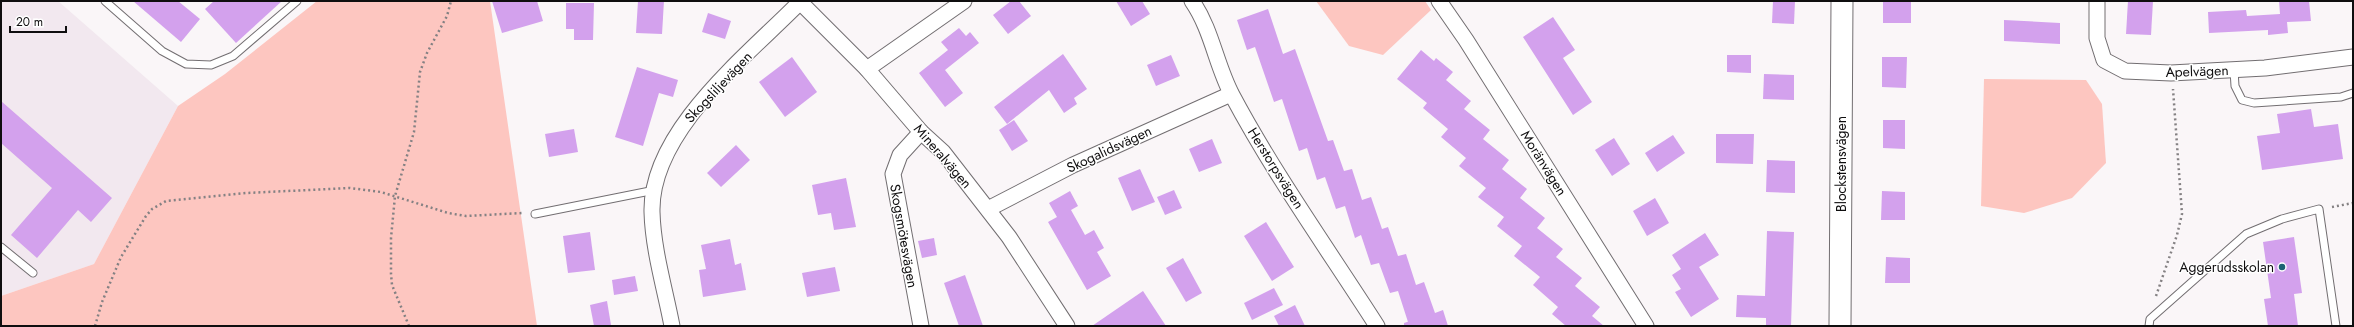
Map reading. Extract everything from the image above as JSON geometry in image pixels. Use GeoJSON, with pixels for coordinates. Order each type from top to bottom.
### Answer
{"type":"FeatureCollection","features":[{"type":"Feature","properties":{"kind":"street"},"geometry":{"type":"LineString","coordinates":[[867,70],[964,1]]}},
{"type":"Feature","properties":{"kind":"street","name":"Herstorpsvägen"},"geometry":{"type":"LineString","coordinates":[[1192,1],[1202,15],[1231,94],[1257,139],[1377,326]]}},
{"type":"Feature","properties":{"kind":"street","name":"Moränvägen"},"geometry":{"type":"LineString","coordinates":[[1439,1],[1466,40],[1646,326]]}},
{"type":"Feature","properties":{"kind":"street","name":"Blockstensvägen"},"geometry":{"type":"LineString","coordinates":[[1840,326],[1842,1]]}},
{"type":"Feature","properties":{"kind":"street","name":"Apelvägen"},"geometry":{"type":"LineString","coordinates":[[2097,1],[2097,38],[2104,60],[2125,71],[2171,73],[2234,70],[2353,57]]}},
{"type":"Feature","properties":{"kind":"street","name":"Mineralvägen"},"geometry":{"type":"LineString","coordinates":[[800,2],[867,70],[921,132],[943,152],[988,209],[1026,262],[1067,326]]}},
{"type":"Feature","properties":{"kind":"street","name":"Skogsliljevägen"},"geometry":{"type":"LineString","coordinates":[[672,326],[655,236],[652,211],[655,190],[665,157],[679,130],[725,77],[800,2]]}},
{"type":"Feature","properties":{"kind":"street","name":"Skogalidsvägen"},"geometry":{"type":"LineString","coordinates":[[988,209],[1073,165],[1231,94]]}},
{"type":"Feature","properties":{"kind":"street","name":"Skogsmötesvägen"},"geometry":{"type":"LineString","coordinates":[[921,132],[900,155],[893,174],[921,326]]}},
{"type":"Feature","properties":{"kind":"lane"},"geometry":{"type":"LineString","coordinates":[[105,1],[162,51],[186,64],[211,64],[233,56],[298,1]]}},
{"type":"Feature","properties":{"kind":"lane"},"geometry":{"type":"LineString","coordinates":[[2234,70],[2238,94],[2242,100],[2254,103],[2341,97],[2353,94]]}},
{"type":"Feature","properties":{"kind":"lane"},"geometry":{"type":"LineString","coordinates":[[535,214],[655,190]]}},
{"type":"Feature","properties":{"kind":"lane"},"geometry":{"type":"LineString","coordinates":[[2149,323],[2246,234],[2282,219],[2319,209],[2336,326]]}},
{"type":"Feature","properties":{"kind":"lane"},"geometry":{"type":"LineString","coordinates":[[1,247],[33,273]]}},
{"type":"Feature","properties":{"kind":"path"},"geometry":{"type":"LineString","coordinates":[[409,326],[392,284],[391,238],[395,196],[414,132],[420,72],[427,53],[447,16],[451,1]]}},
{"type":"Feature","properties":{"kind":"path"},"geometry":{"type":"LineString","coordinates":[[2149,323],[2159,286],[2177,236],[2182,214],[2171,73]]}},
{"type":"Feature","properties":{"kind":"path"},"geometry":{"type":"LineString","coordinates":[[95,326],[118,264],[146,216],[158,204],[166,201],[246,193],[350,188],[395,196],[448,213],[466,216],[516,213],[535,214]]}},
{"type":"Feature","properties":{"kind":"path"},"geometry":{"type":"LineString","coordinates":[[2319,209],[2353,203]]}},
{"type":"Feature","properties":{"kind":"shaded area"},"geometry":{"type":"Polygon","coordinates":[[[1,1],[58,1],[178,106],[94,264],[1,296],[1,1]]]}},
{"type":"Feature","properties":{"kind":"shaded area"},"geometry":{"type":"Polygon","coordinates":[[[317,1],[490,1],[537,326],[1,326],[1,296],[94,264],[178,106],[225,74],[317,1]]]}},
{"type":"Feature","properties":{"kind":"shaded area"},"geometry":{"type":"Polygon","coordinates":[[[1316,1],[1425,1],[1431,10],[1383,55],[1349,46],[1316,1]]]}},
{"type":"Feature","properties":{"kind":"shaded area"},"geometry":{"type":"Polygon","coordinates":[[[1984,79],[2086,80],[2102,104],[2106,163],[2072,198],[2024,213],[1981,206],[1984,79]]]}},
{"type":"Feature","properties":{"kind":"building"},"geometry":{"type":"Polygon","coordinates":[[[133,1],[178,1],[200,19],[181,42],[133,1]]]}},
{"type":"Feature","properties":{"kind":"building"},"geometry":{"type":"Polygon","coordinates":[[[214,1],[282,1],[236,43],[205,9],[214,1]]]}},
{"type":"Feature","properties":{"kind":"building"},"geometry":{"type":"Polygon","coordinates":[[[492,1],[537,1],[543,21],[502,33],[492,1]]]}},
{"type":"Feature","properties":{"kind":"building"},"geometry":{"type":"Polygon","coordinates":[[[638,1],[664,1],[662,34],[636,33],[638,1]]]}},
{"type":"Feature","properties":{"kind":"building"},"geometry":{"type":"Polygon","coordinates":[[[1011,1],[1019,1],[1031,16],[1008,34],[993,15],[1011,1]]]}},
{"type":"Feature","properties":{"kind":"building"},"geometry":{"type":"Polygon","coordinates":[[[1116,1],[1142,1],[1150,14],[1131,26],[1116,1]]]}},
{"type":"Feature","properties":{"kind":"building"},"geometry":{"type":"Polygon","coordinates":[[[1773,1],[1795,1],[1794,24],[1772,23],[1773,1]]]}},
{"type":"Feature","properties":{"kind":"building"},"geometry":{"type":"Polygon","coordinates":[[[1883,1],[1911,1],[1911,23],[1883,23],[1883,1]]]}},
{"type":"Feature","properties":{"kind":"building"},"geometry":{"type":"Polygon","coordinates":[[[2128,1],[2153,1],[2151,35],[2126,34],[2128,1]]]}},
{"type":"Feature","properties":{"kind":"building"},"geometry":{"type":"Polygon","coordinates":[[[2279,1],[2309,1],[2311,21],[2287,22],[2288,33],[2268,35],[2268,30],[2209,33],[2208,12],[2246,10],[2247,16],[2280,14],[2279,1]]]}},
{"type":"Feature","properties":{"kind":"building"},"geometry":{"type":"Polygon","coordinates":[[[566,3],[594,3],[593,40],[574,40],[574,29],[566,29],[566,3]]]}},
{"type":"Feature","properties":{"kind":"building"},"geometry":{"type":"Polygon","coordinates":[[[1268,9],[1283,54],[1295,49],[1328,141],[1333,140],[1344,171],[1352,169],[1362,200],[1371,197],[1382,229],[1388,227],[1398,256],[1406,254],[1416,285],[1424,282],[1435,313],[1443,310],[1448,326],[1404,326],[1404,323],[1408,322],[1398,291],[1390,293],[1379,263],[1371,265],[1361,235],[1355,238],[1345,206],[1336,209],[1325,177],[1317,180],[1307,148],[1299,151],[1282,99],[1274,102],[1255,47],[1247,50],[1237,20],[1268,9]]]}},
{"type":"Feature","properties":{"kind":"building"},"geometry":{"type":"Polygon","coordinates":[[[708,13],[731,21],[725,39],[702,32],[708,13]]]}},
{"type":"Feature","properties":{"kind":"building"},"geometry":{"type":"Polygon","coordinates":[[[1553,17],[1575,50],[1563,58],[1592,102],[1573,115],[1523,37],[1553,17]]]}},
{"type":"Feature","properties":{"kind":"building"},"geometry":{"type":"Polygon","coordinates":[[[2004,20],[2060,23],[2060,44],[2004,41],[2004,20]]]}},
{"type":"Feature","properties":{"kind":"building"},"geometry":{"type":"Polygon","coordinates":[[[959,28],[966,36],[970,32],[979,43],[945,70],[963,93],[945,107],[919,73],[948,50],[941,42],[959,28]]]}},
{"type":"Feature","properties":{"kind":"building"},"geometry":{"type":"Polygon","coordinates":[[[1421,50],[1434,61],[1436,58],[1453,72],[1446,80],[1471,101],[1464,109],[1490,130],[1483,139],[1509,160],[1502,169],[1527,189],[1520,198],[1545,218],[1537,228],[1563,249],[1556,257],[1582,278],[1575,286],[1600,307],[1592,316],[1604,326],[1566,326],[1552,314],[1558,307],[1533,285],[1540,277],[1514,256],[1522,246],[1497,226],[1504,217],[1478,197],[1486,188],[1459,166],[1466,158],[1441,137],[1448,129],[1423,108],[1427,103],[1397,79],[1421,50]]]}},
{"type":"Feature","properties":{"kind":"building"},"geometry":{"type":"Polygon","coordinates":[[[1063,54],[1087,89],[1074,98],[1077,104],[1064,113],[1049,90],[1007,124],[994,107],[1063,54]]]}},
{"type":"Feature","properties":{"kind":"building"},"geometry":{"type":"Polygon","coordinates":[[[1171,55],[1180,76],[1156,86],[1147,65],[1171,55]]]}},
{"type":"Feature","properties":{"kind":"building"},"geometry":{"type":"Polygon","coordinates":[[[1727,55],[1751,55],[1751,73],[1727,72],[1727,55]]]}},
{"type":"Feature","properties":{"kind":"building"},"geometry":{"type":"Polygon","coordinates":[[[792,57],[817,92],[785,117],[759,82],[792,57]]]}},
{"type":"Feature","properties":{"kind":"building"},"geometry":{"type":"Polygon","coordinates":[[[1882,57],[1907,57],[1906,88],[1882,87],[1882,57]]]}},
{"type":"Feature","properties":{"kind":"building"},"geometry":{"type":"Polygon","coordinates":[[[637,67],[678,80],[673,97],[659,93],[643,146],[615,137],[637,67]]]}},
{"type":"Feature","properties":{"kind":"building"},"geometry":{"type":"Polygon","coordinates":[[[1764,74],[1794,75],[1794,100],[1763,99],[1764,74]]]}},
{"type":"Feature","properties":{"kind":"building"},"geometry":{"type":"Polygon","coordinates":[[[1,101],[112,198],[91,222],[78,210],[37,258],[11,235],[52,188],[1,143],[1,101]]]}},
{"type":"Feature","properties":{"kind":"building"},"geometry":{"type":"Polygon","coordinates":[[[2311,109],[2314,127],[2338,124],[2343,159],[2262,170],[2257,136],[2280,133],[2277,114],[2311,109]]]}},
{"type":"Feature","properties":{"kind":"building"},"geometry":{"type":"Polygon","coordinates":[[[1014,120],[1028,141],[1012,151],[999,130],[1014,120]]]}},
{"type":"Feature","properties":{"kind":"building"},"geometry":{"type":"Polygon","coordinates":[[[1883,120],[1905,120],[1905,149],[1883,148],[1883,120]]]}},
{"type":"Feature","properties":{"kind":"building"},"geometry":{"type":"Polygon","coordinates":[[[574,129],[578,152],[549,157],[545,134],[574,129]]]}},
{"type":"Feature","properties":{"kind":"building"},"geometry":{"type":"Polygon","coordinates":[[[1716,134],[1754,134],[1753,164],[1716,163],[1716,134]]]}},
{"type":"Feature","properties":{"kind":"building"},"geometry":{"type":"Polygon","coordinates":[[[1673,135],[1685,153],[1657,172],[1645,153],[1673,135]]]}},
{"type":"Feature","properties":{"kind":"building"},"geometry":{"type":"Polygon","coordinates":[[[1614,138],[1630,164],[1612,176],[1595,150],[1614,138]]]}},
{"type":"Feature","properties":{"kind":"building"},"geometry":{"type":"Polygon","coordinates":[[[1212,139],[1222,163],[1199,172],[1189,149],[1212,139]]]}},
{"type":"Feature","properties":{"kind":"building"},"geometry":{"type":"Polygon","coordinates":[[[736,145],[750,160],[721,187],[707,173],[736,145]]]}},
{"type":"Feature","properties":{"kind":"building"},"geometry":{"type":"Polygon","coordinates":[[[1767,160],[1795,161],[1795,193],[1766,192],[1767,160]]]}},
{"type":"Feature","properties":{"kind":"building"},"geometry":{"type":"Polygon","coordinates":[[[1140,169],[1155,202],[1132,211],[1118,178],[1140,169]]]}},
{"type":"Feature","properties":{"kind":"building"},"geometry":{"type":"Polygon","coordinates":[[[846,178],[856,227],[834,230],[831,213],[818,215],[812,185],[846,178]]]}},
{"type":"Feature","properties":{"kind":"building"},"geometry":{"type":"Polygon","coordinates":[[[1174,190],[1182,208],[1165,215],[1157,197],[1174,190]]]}},
{"type":"Feature","properties":{"kind":"building"},"geometry":{"type":"Polygon","coordinates":[[[1070,191],[1078,206],[1071,210],[1085,235],[1094,230],[1104,248],[1097,252],[1111,276],[1087,290],[1048,222],[1057,217],[1049,203],[1070,191]]]}},
{"type":"Feature","properties":{"kind":"building"},"geometry":{"type":"Polygon","coordinates":[[[1882,191],[1905,192],[1905,220],[1881,220],[1882,191]]]}},
{"type":"Feature","properties":{"kind":"building"},"geometry":{"type":"Polygon","coordinates":[[[1655,198],[1669,223],[1647,236],[1633,211],[1655,198]]]}},
{"type":"Feature","properties":{"kind":"building"},"geometry":{"type":"Polygon","coordinates":[[[1266,222],[1294,267],[1272,281],[1244,236],[1266,222]]]}},
{"type":"Feature","properties":{"kind":"building"},"geometry":{"type":"Polygon","coordinates":[[[1767,231],[1794,232],[1791,326],[1766,326],[1766,318],[1736,317],[1737,295],[1765,296],[1767,231]]]}},
{"type":"Feature","properties":{"kind":"building"},"geometry":{"type":"Polygon","coordinates":[[[590,232],[595,270],[568,273],[563,236],[590,232]]]}},
{"type":"Feature","properties":{"kind":"building"},"geometry":{"type":"Polygon","coordinates":[[[1705,233],[1719,255],[1699,267],[1719,299],[1691,317],[1675,292],[1681,289],[1672,275],[1681,269],[1672,255],[1705,233]]]}},
{"type":"Feature","properties":{"kind":"building","name":"Aggerudsskolan"},"geometry":{"type":"Polygon","coordinates":[[[2294,237],[2302,293],[2294,294],[2298,326],[2268,326],[2264,299],[2271,298],[2263,242],[2294,237]]]}},
{"type":"Feature","properties":{"kind":"building"},"geometry":{"type":"Polygon","coordinates":[[[934,238],[937,255],[922,258],[918,241],[934,238]]]}},
{"type":"Feature","properties":{"kind":"building"},"geometry":{"type":"Polygon","coordinates":[[[730,239],[735,265],[741,263],[746,290],[703,297],[699,270],[706,269],[701,245],[730,239]]]}},
{"type":"Feature","properties":{"kind":"building"},"geometry":{"type":"Polygon","coordinates":[[[1886,257],[1910,258],[1910,283],[1885,283],[1886,257]]]}},
{"type":"Feature","properties":{"kind":"building"},"geometry":{"type":"Polygon","coordinates":[[[1183,258],[1202,293],[1186,302],[1166,268],[1183,258]]]}},
{"type":"Feature","properties":{"kind":"building"},"geometry":{"type":"Polygon","coordinates":[[[835,267],[840,291],[807,297],[802,273],[835,267]]]}},
{"type":"Feature","properties":{"kind":"building"},"geometry":{"type":"Polygon","coordinates":[[[965,275],[983,326],[959,326],[944,283],[965,275]]]}},
{"type":"Feature","properties":{"kind":"building"},"geometry":{"type":"Polygon","coordinates":[[[635,276],[638,291],[614,295],[612,280],[635,276]]]}},
{"type":"Feature","properties":{"kind":"building"},"geometry":{"type":"Polygon","coordinates":[[[1274,288],[1283,305],[1252,320],[1244,303],[1274,288]]]}},
{"type":"Feature","properties":{"kind":"building"},"geometry":{"type":"Polygon","coordinates":[[[1143,291],[1166,326],[1092,326],[1143,291]]]}},
{"type":"Feature","properties":{"kind":"building"},"geometry":{"type":"Polygon","coordinates":[[[607,301],[611,325],[594,326],[590,305],[607,301]]]}},
{"type":"Feature","properties":{"kind":"building"},"geometry":{"type":"Polygon","coordinates":[[[1295,305],[1305,326],[1279,326],[1274,316],[1295,305]]]}},
{"type":"Feature","properties":{"kind":"place","name":"Aggerudsskolan"},"geometry":{"type":"Point","coordinates":[2282,267]}}]}
